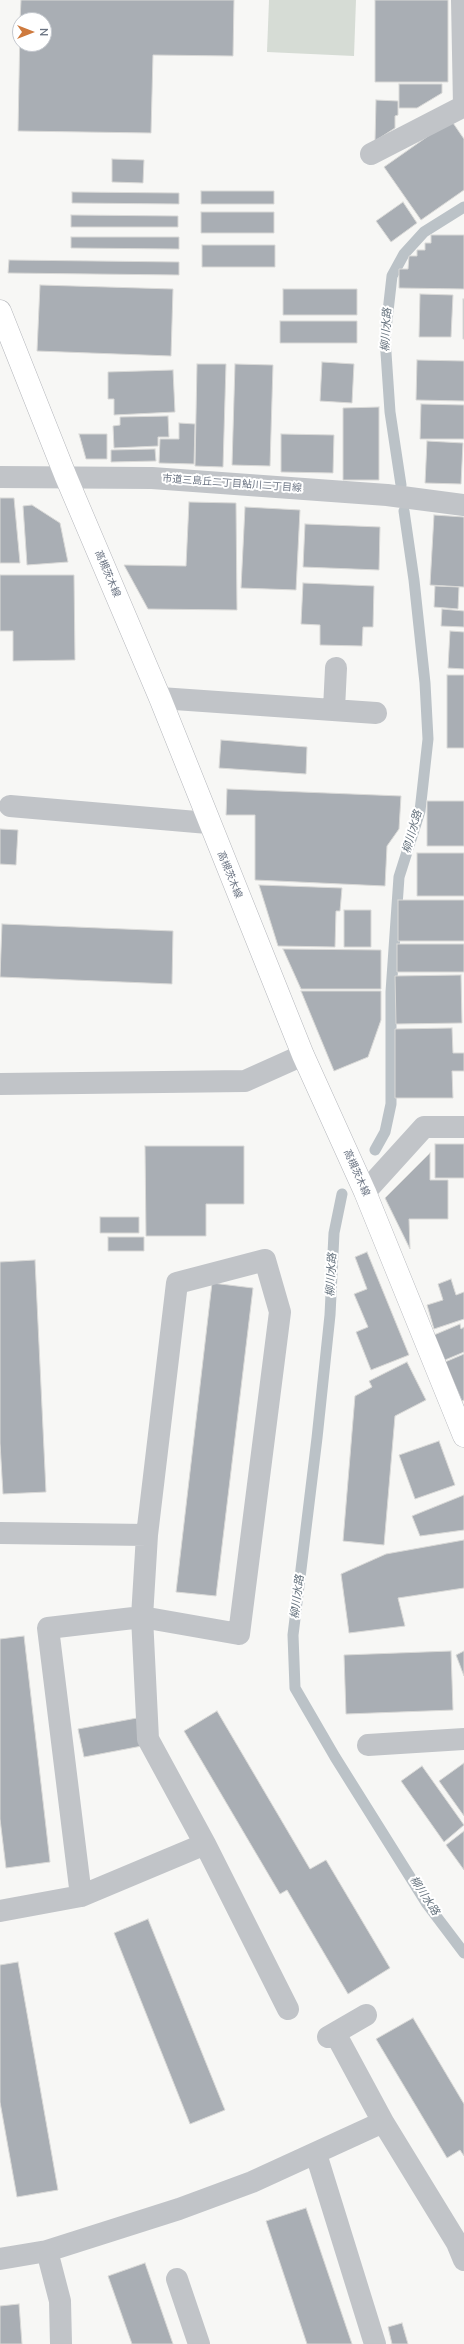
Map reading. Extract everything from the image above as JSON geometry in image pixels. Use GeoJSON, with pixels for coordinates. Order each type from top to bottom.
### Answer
{"type":"FeatureCollection","features":[{"type":"Feature","properties":{"kind":"main road","name":"高槻茨木線"},"geometry":{"type":"LineString","coordinates":[[0,311],[66,477],[160,698],[208,823],[303,1055],[365,1192],[464,1436]]}},
{"type":"Feature","properties":{"kind":"street"},"geometry":{"type":"LineString","coordinates":[[370,154],[464,106],[462,0]]}},
{"type":"Feature","properties":{"kind":"street","name":"市道三島丘二丁目鮎川二丁目線"},"geometry":{"type":"LineString","coordinates":[[0,477],[168,480],[387,495],[464,505]]}},
{"type":"Feature","properties":{"kind":"street"},"geometry":{"type":"LineString","coordinates":[[334,709],[336,668]]}},
{"type":"Feature","properties":{"kind":"street"},"geometry":{"type":"LineString","coordinates":[[160,698],[376,713]]}},
{"type":"Feature","properties":{"kind":"street"},"geometry":{"type":"LineString","coordinates":[[10,806],[208,823]]}},
{"type":"Feature","properties":{"kind":"street"},"geometry":{"type":"LineString","coordinates":[[0,1084],[245,1081],[303,1055]]}},
{"type":"Feature","properties":{"kind":"street"},"geometry":{"type":"LineString","coordinates":[[365,1192],[424,1126],[464,1126]]}},
{"type":"Feature","properties":{"kind":"street"},"geometry":{"type":"LineString","coordinates":[[81,1896],[48,1628],[142,1617],[239,1634],[280,1312],[265,1260],[177,1283],[147,1535],[142,1617],[148,1739],[205,1844],[288,2009]]}},
{"type":"Feature","properties":{"kind":"street"},"geometry":{"type":"LineString","coordinates":[[0,1533],[147,1535]]}},
{"type":"Feature","properties":{"kind":"street"},"geometry":{"type":"LineString","coordinates":[[368,1745],[464,1739]]}},
{"type":"Feature","properties":{"kind":"street"},"geometry":{"type":"LineString","coordinates":[[0,1911],[81,1896],[205,1844]]}},
{"type":"Feature","properties":{"kind":"street"},"geometry":{"type":"LineString","coordinates":[[366,2015],[332,2035],[457,2243],[464,2260]]}},
{"type":"Feature","properties":{"kind":"street"},"geometry":{"type":"LineString","coordinates":[[0,2259],[47,2251],[245,2185],[316,2154],[383,2122]]}},
{"type":"Feature","properties":{"kind":"street"},"geometry":{"type":"LineString","coordinates":[[316,2154],[375,2344]]}},
{"type":"Feature","properties":{"kind":"street"},"geometry":{"type":"LineString","coordinates":[[47,2251],[60,2301],[76,2344]]}},
{"type":"Feature","properties":{"kind":"street"},"geometry":{"type":"LineString","coordinates":[[177,2279],[199,2344]]}},
{"type":"Feature","properties":{"kind":"street"},"geometry":{"type":"LineString","coordinates":[[60,2301],[61,2344]]}},
{"type":"Feature","properties":{"kind":"shaded area"},"geometry":{"type":"Polygon","coordinates":[[[269,0],[356,0],[354,56],[267,52],[269,0]]]}},
{"type":"Feature","properties":{"kind":"building"},"geometry":{"type":"Polygon","coordinates":[[[21,0],[234,0],[233,56],[153,55],[151,133],[18,131],[20,52],[52,52],[52,12],[20,12],[21,0]]]}},
{"type":"Feature","properties":{"kind":"building"},"geometry":{"type":"Polygon","coordinates":[[[375,0],[448,0],[448,82],[375,82],[375,0]]]}},
{"type":"Feature","properties":{"kind":"building"},"geometry":{"type":"Polygon","coordinates":[[[399,84],[442,84],[442,93],[417,108],[399,108],[399,84]]]}},
{"type":"Feature","properties":{"kind":"building"},"geometry":{"type":"Polygon","coordinates":[[[376,100],[398,101],[398,115],[395,116],[395,128],[375,141],[376,100]]]}},
{"type":"Feature","properties":{"kind":"building"},"geometry":{"type":"Polygon","coordinates":[[[451,120],[464,139],[464,190],[421,220],[384,167],[451,120]]]}},
{"type":"Feature","properties":{"kind":"building"},"geometry":{"type":"Polygon","coordinates":[[[112,159],[144,160],[143,183],[112,182],[112,159]]]}},
{"type":"Feature","properties":{"kind":"building"},"geometry":{"type":"Polygon","coordinates":[[[201,191],[274,191],[274,204],[201,204],[201,191]]]}},
{"type":"Feature","properties":{"kind":"building"},"geometry":{"type":"Polygon","coordinates":[[[72,192],[179,193],[179,204],[72,203],[72,192]]]}},
{"type":"Feature","properties":{"kind":"building"},"geometry":{"type":"Polygon","coordinates":[[[403,202],[417,223],[391,242],[376,221],[403,202]]]}},
{"type":"Feature","properties":{"kind":"building"},"geometry":{"type":"Polygon","coordinates":[[[201,212],[274,212],[274,233],[201,233],[201,212]]]}},
{"type":"Feature","properties":{"kind":"building"},"geometry":{"type":"Polygon","coordinates":[[[71,215],[178,216],[178,227],[71,227],[71,215]]]}},
{"type":"Feature","properties":{"kind":"building"},"geometry":{"type":"Polygon","coordinates":[[[431,235],[464,235],[464,289],[399,288],[399,269],[408,269],[409,256],[417,256],[417,250],[425,250],[425,243],[431,243],[431,235]]]}},
{"type":"Feature","properties":{"kind":"building"},"geometry":{"type":"Polygon","coordinates":[[[71,237],[179,237],[179,249],[71,248],[71,237]]]}},
{"type":"Feature","properties":{"kind":"building"},"geometry":{"type":"Polygon","coordinates":[[[202,245],[275,245],[275,267],[202,267],[202,245]]]}},
{"type":"Feature","properties":{"kind":"building"},"geometry":{"type":"Polygon","coordinates":[[[9,260],[179,262],[179,275],[8,273],[9,260]]]}},
{"type":"Feature","properties":{"kind":"building"},"geometry":{"type":"Polygon","coordinates":[[[40,285],[173,289],[171,356],[37,351],[40,285]]]}},
{"type":"Feature","properties":{"kind":"building"},"geometry":{"type":"Polygon","coordinates":[[[283,289],[357,289],[357,315],[283,315],[283,289]]]}},
{"type":"Feature","properties":{"kind":"building"},"geometry":{"type":"Polygon","coordinates":[[[420,294],[453,295],[451,337],[419,337],[420,294]]]}},
{"type":"Feature","properties":{"kind":"building"},"geometry":{"type":"Polygon","coordinates":[[[464,299],[464,339],[463,339],[464,299]]]}},
{"type":"Feature","properties":{"kind":"building"},"geometry":{"type":"Polygon","coordinates":[[[280,321],[357,321],[357,343],[280,343],[280,321]]]}},
{"type":"Feature","properties":{"kind":"building"},"geometry":{"type":"Polygon","coordinates":[[[417,360],[464,361],[464,401],[416,400],[417,360]]]}},
{"type":"Feature","properties":{"kind":"building"},"geometry":{"type":"Polygon","coordinates":[[[322,362],[354,364],[352,403],[320,401],[322,362]]]}},
{"type":"Feature","properties":{"kind":"building"},"geometry":{"type":"Polygon","coordinates":[[[197,364],[226,364],[223,467],[195,466],[197,364]]]}},
{"type":"Feature","properties":{"kind":"building"},"geometry":{"type":"Polygon","coordinates":[[[235,364],[273,365],[270,466],[232,465],[235,364]]]}},
{"type":"Feature","properties":{"kind":"building"},"geometry":{"type":"Polygon","coordinates":[[[173,370],[175,412],[114,415],[114,399],[108,399],[108,372],[173,370]]]}},
{"type":"Feature","properties":{"kind":"building"},"geometry":{"type":"Polygon","coordinates":[[[421,404],[464,405],[464,439],[420,439],[421,404]]]}},
{"type":"Feature","properties":{"kind":"building"},"geometry":{"type":"Polygon","coordinates":[[[379,407],[379,480],[343,480],[343,408],[379,407]]]}},
{"type":"Feature","properties":{"kind":"building"},"geometry":{"type":"Polygon","coordinates":[[[168,416],[169,437],[158,437],[158,446],[114,448],[113,426],[120,425],[120,417],[168,416]]]}},
{"type":"Feature","properties":{"kind":"building"},"geometry":{"type":"Polygon","coordinates":[[[179,423],[195,424],[194,464],[159,463],[160,439],[179,439],[179,423]]]}},
{"type":"Feature","properties":{"kind":"building"},"geometry":{"type":"Polygon","coordinates":[[[79,434],[107,434],[107,459],[86,459],[79,434]]]}},
{"type":"Feature","properties":{"kind":"building"},"geometry":{"type":"Polygon","coordinates":[[[281,434],[334,435],[333,473],[281,472],[281,434]]]}},
{"type":"Feature","properties":{"kind":"building"},"geometry":{"type":"Polygon","coordinates":[[[427,441],[463,443],[461,484],[425,483],[427,441]]]}},
{"type":"Feature","properties":{"kind":"building"},"geometry":{"type":"Polygon","coordinates":[[[155,449],[156,461],[111,462],[111,450],[155,449]]]}},
{"type":"Feature","properties":{"kind":"building"},"geometry":{"type":"Polygon","coordinates":[[[0,498],[14,498],[20,563],[0,563],[0,498]]]}},
{"type":"Feature","properties":{"kind":"building"},"geometry":{"type":"Polygon","coordinates":[[[189,502],[236,503],[237,610],[148,609],[124,565],[186,566],[189,502]]]}},
{"type":"Feature","properties":{"kind":"building"},"geometry":{"type":"Polygon","coordinates":[[[32,505],[60,523],[68,562],[27,565],[23,506],[32,505]]]}},
{"type":"Feature","properties":{"kind":"building"},"geometry":{"type":"Polygon","coordinates":[[[245,507],[300,510],[296,590],[241,588],[245,507]]]}},
{"type":"Feature","properties":{"kind":"building"},"geometry":{"type":"Polygon","coordinates":[[[434,515],[464,517],[464,587],[430,585],[434,515]]]}},
{"type":"Feature","properties":{"kind":"building"},"geometry":{"type":"Polygon","coordinates":[[[305,524],[380,527],[379,570],[303,567],[305,524]]]}},
{"type":"Feature","properties":{"kind":"building"},"geometry":{"type":"Polygon","coordinates":[[[0,575],[74,575],[75,660],[13,661],[13,631],[0,631],[0,575]]]}},
{"type":"Feature","properties":{"kind":"building"},"geometry":{"type":"Polygon","coordinates":[[[303,583],[374,586],[373,627],[363,627],[362,646],[320,645],[320,625],[301,624],[303,583]]]}},
{"type":"Feature","properties":{"kind":"building"},"geometry":{"type":"Polygon","coordinates":[[[435,586],[459,587],[458,609],[434,607],[435,586]]]}},
{"type":"Feature","properties":{"kind":"building"},"geometry":{"type":"Polygon","coordinates":[[[442,609],[464,611],[464,627],[441,626],[442,609]]]}},
{"type":"Feature","properties":{"kind":"building"},"geometry":{"type":"Polygon","coordinates":[[[450,631],[464,632],[464,669],[448,668],[450,631]]]}},
{"type":"Feature","properties":{"kind":"building"},"geometry":{"type":"Polygon","coordinates":[[[447,675],[464,675],[464,748],[447,748],[447,675]]]}},
{"type":"Feature","properties":{"kind":"building"},"geometry":{"type":"Polygon","coordinates":[[[221,740],[307,747],[306,774],[219,768],[221,740]]]}},
{"type":"Feature","properties":{"kind":"building"},"geometry":{"type":"Polygon","coordinates":[[[227,789],[401,796],[399,829],[387,846],[385,886],[255,880],[255,815],[226,815],[227,789]]]}},
{"type":"Feature","properties":{"kind":"building"},"geometry":{"type":"Polygon","coordinates":[[[427,801],[464,801],[464,846],[427,846],[427,801]]]}},
{"type":"Feature","properties":{"kind":"building"},"geometry":{"type":"Polygon","coordinates":[[[0,829],[18,830],[16,865],[0,864],[0,829]]]}},
{"type":"Feature","properties":{"kind":"building"},"geometry":{"type":"Polygon","coordinates":[[[417,853],[464,853],[464,896],[417,896],[417,853]]]}},
{"type":"Feature","properties":{"kind":"building"},"geometry":{"type":"Polygon","coordinates":[[[259,885],[342,888],[340,911],[336,911],[335,947],[278,946],[259,885]]]}},
{"type":"Feature","properties":{"kind":"building"},"geometry":{"type":"Polygon","coordinates":[[[398,900],[464,900],[464,941],[398,941],[398,900]]]}},
{"type":"Feature","properties":{"kind":"building"},"geometry":{"type":"Polygon","coordinates":[[[344,910],[371,910],[371,947],[344,947],[344,910]]]}},
{"type":"Feature","properties":{"kind":"building"},"geometry":{"type":"Polygon","coordinates":[[[2,924],[173,931],[172,984],[0,977],[2,924]]]}},
{"type":"Feature","properties":{"kind":"building"},"geometry":{"type":"Polygon","coordinates":[[[397,944],[464,944],[464,972],[397,972],[397,944]]]}},
{"type":"Feature","properties":{"kind":"building"},"geometry":{"type":"Polygon","coordinates":[[[283,949],[381,950],[381,989],[301,989],[283,949]]]}},
{"type":"Feature","properties":{"kind":"building"},"geometry":{"type":"Polygon","coordinates":[[[461,975],[462,1023],[396,1024],[395,976],[461,975]]]}},
{"type":"Feature","properties":{"kind":"building"},"geometry":{"type":"Polygon","coordinates":[[[301,991],[381,991],[381,1020],[368,1057],[334,1071],[301,991]]]}},
{"type":"Feature","properties":{"kind":"building"},"geometry":{"type":"Polygon","coordinates":[[[452,1028],[453,1053],[464,1053],[464,1071],[452,1071],[453,1098],[395,1098],[395,1029],[452,1028]]]}},
{"type":"Feature","properties":{"kind":"building"},"geometry":{"type":"Polygon","coordinates":[[[435,1144],[464,1144],[464,1178],[435,1178],[435,1144]]]}},
{"type":"Feature","properties":{"kind":"building"},"geometry":{"type":"Polygon","coordinates":[[[145,1146],[244,1146],[244,1204],[206,1204],[206,1236],[146,1236],[145,1146]]]}},
{"type":"Feature","properties":{"kind":"building"},"geometry":{"type":"Polygon","coordinates":[[[430,1153],[430,1180],[448,1180],[448,1219],[409,1219],[410,1249],[385,1198],[430,1153]]]}},
{"type":"Feature","properties":{"kind":"building"},"geometry":{"type":"Polygon","coordinates":[[[100,1217],[139,1217],[139,1233],[100,1233],[100,1217]]]}},
{"type":"Feature","properties":{"kind":"building"},"geometry":{"type":"Polygon","coordinates":[[[108,1237],[144,1237],[144,1251],[108,1251],[108,1237]]]}},
{"type":"Feature","properties":{"kind":"building"},"geometry":{"type":"Polygon","coordinates":[[[367,1252],[409,1355],[371,1370],[356,1332],[368,1327],[354,1294],[367,1289],[355,1257],[367,1252]]]}},
{"type":"Feature","properties":{"kind":"building"},"geometry":{"type":"Polygon","coordinates":[[[35,1260],[46,1492],[3,1494],[0,1443],[0,1262],[35,1260]]]}},
{"type":"Feature","properties":{"kind":"building"},"geometry":{"type":"Polygon","coordinates":[[[451,1279],[456,1295],[464,1292],[464,1319],[434,1329],[427,1305],[443,1300],[438,1284],[451,1279]]]}},
{"type":"Feature","properties":{"kind":"building"},"geometry":{"type":"Polygon","coordinates":[[[212,1283],[253,1288],[216,1596],[176,1592],[212,1283]]]}},
{"type":"Feature","properties":{"kind":"building"},"geometry":{"type":"Polygon","coordinates":[[[460,1324],[461,1329],[464,1327],[464,1352],[445,1360],[434,1335],[460,1324]]]}},
{"type":"Feature","properties":{"kind":"building"},"geometry":{"type":"Polygon","coordinates":[[[464,1354],[464,1400],[462,1401],[445,1362],[464,1354]]]}},
{"type":"Feature","properties":{"kind":"building"},"geometry":{"type":"Polygon","coordinates":[[[407,1362],[426,1400],[395,1416],[384,1545],[343,1541],[355,1396],[372,1387],[369,1381],[407,1362]]]}},
{"type":"Feature","properties":{"kind":"building"},"geometry":{"type":"Polygon","coordinates":[[[439,1441],[455,1485],[415,1499],[399,1455],[439,1441]]]}},
{"type":"Feature","properties":{"kind":"building"},"geometry":{"type":"Polygon","coordinates":[[[464,1495],[464,1530],[420,1536],[412,1516],[464,1495]]]}},
{"type":"Feature","properties":{"kind":"building"},"geometry":{"type":"Polygon","coordinates":[[[464,1540],[464,1588],[398,1598],[405,1626],[349,1633],[341,1574],[386,1554],[464,1540]]]}},
{"type":"Feature","properties":{"kind":"building"},"geometry":{"type":"Polygon","coordinates":[[[24,1636],[50,1862],[6,1868],[0,1819],[0,1639],[24,1636]]]}},
{"type":"Feature","properties":{"kind":"building"},"geometry":{"type":"Polygon","coordinates":[[[451,1651],[453,1710],[346,1714],[344,1655],[451,1651]]]}},
{"type":"Feature","properties":{"kind":"building"},"geometry":{"type":"Polygon","coordinates":[[[464,1651],[464,1676],[456,1655],[464,1651]]]}},
{"type":"Feature","properties":{"kind":"building"},"geometry":{"type":"Polygon","coordinates":[[[217,1711],[310,1869],[326,1860],[390,1968],[348,1994],[287,1890],[280,1894],[184,1731],[217,1711]]]}},
{"type":"Feature","properties":{"kind":"building"},"geometry":{"type":"Polygon","coordinates":[[[137,1718],[142,1746],[84,1757],[78,1729],[137,1718]]]}},
{"type":"Feature","properties":{"kind":"building"},"geometry":{"type":"Polygon","coordinates":[[[464,1763],[464,1816],[439,1781],[464,1763]]]}},
{"type":"Feature","properties":{"kind":"building"},"geometry":{"type":"Polygon","coordinates":[[[422,1766],[464,1825],[444,1842],[401,1781],[422,1766]]]}},
{"type":"Feature","properties":{"kind":"building"},"geometry":{"type":"Polygon","coordinates":[[[464,1831],[464,1870],[446,1845],[464,1831]]]}},
{"type":"Feature","properties":{"kind":"building"},"geometry":{"type":"Polygon","coordinates":[[[148,1919],[225,2110],[190,2124],[114,1933],[148,1919]]]}},
{"type":"Feature","properties":{"kind":"building"},"geometry":{"type":"Polygon","coordinates":[[[18,1962],[58,2190],[17,2197],[0,2102],[0,1965],[18,1962]]]}},
{"type":"Feature","properties":{"kind":"building"},"geometry":{"type":"Polygon","coordinates":[[[413,2018],[464,2104],[464,2156],[460,2150],[447,2158],[376,2039],[413,2018]]]}},
{"type":"Feature","properties":{"kind":"building"},"geometry":{"type":"Polygon","coordinates":[[[306,2208],[352,2344],[307,2344],[266,2221],[306,2208]]]}},
{"type":"Feature","properties":{"kind":"building"},"geometry":{"type":"Polygon","coordinates":[[[145,2263],[173,2344],[132,2344],[108,2276],[145,2263]]]}},
{"type":"Feature","properties":{"kind":"building"},"geometry":{"type":"Polygon","coordinates":[[[19,2304],[22,2344],[0,2344],[0,2306],[19,2304]]]}},
{"type":"Feature","properties":{"kind":"building"},"geometry":{"type":"Polygon","coordinates":[[[402,2323],[408,2344],[392,2344],[388,2327],[402,2323]]]}},
{"type":"Feature","properties":{"kind":"waterway","name":"柳川水路"},"geometry":{"type":"LineString","coordinates":[[401,485],[390,412],[385,338],[392,276],[404,254],[424,232],[464,207]]}},
{"type":"Feature","properties":{"kind":"waterway","name":"柳川水路"},"geometry":{"type":"LineString","coordinates":[[375,1150],[385,1132],[391,1104],[391,992],[399,877],[420,811],[428,739],[425,683],[414,580],[404,511]]}},
{"type":"Feature","properties":{"kind":"waterway","name":"柳川水路"},"geometry":{"type":"LineString","coordinates":[[342,1194],[334,1233],[330,1315],[317,1438],[293,1635],[295,1688],[335,1757],[427,1904],[464,1953]]}}]}
